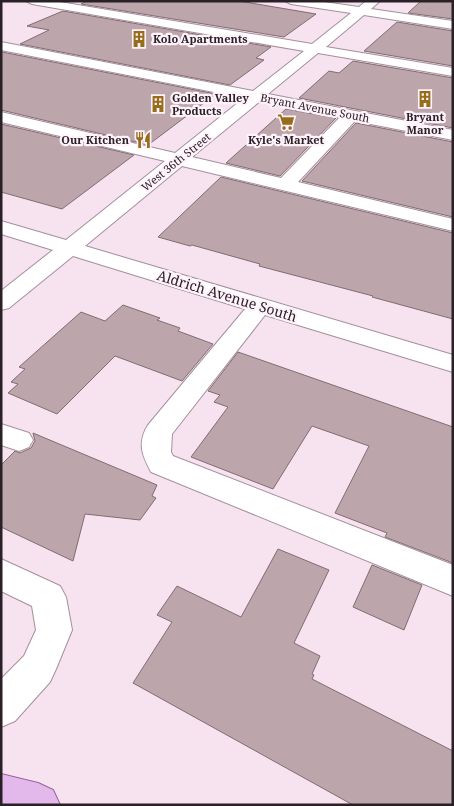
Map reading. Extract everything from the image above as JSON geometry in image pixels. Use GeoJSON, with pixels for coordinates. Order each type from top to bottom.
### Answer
{"type":"FeatureCollection","features":[{"type":"Feature","properties":{"kind":"main road"},"geometry":{"type":"LineString","coordinates":[[1,795],[38,805]]}},
{"type":"Feature","properties":{"kind":"street"},"geometry":{"type":"LineString","coordinates":[[32,1],[453,72]]}},
{"type":"Feature","properties":{"kind":"street"},"geometry":{"type":"LineString","coordinates":[[291,1],[453,25]]}},
{"type":"Feature","properties":{"kind":"street","name":"West 36th Street"},"geometry":{"type":"LineString","coordinates":[[1,303],[374,1]]}},
{"type":"Feature","properties":{"kind":"street","name":"Bryant Avenue South"},"geometry":{"type":"LineString","coordinates":[[1,46],[453,135]]}},
{"type":"Feature","properties":{"kind":"street"},"geometry":{"type":"LineString","coordinates":[[284,185],[351,115]]}},
{"type":"Feature","properties":{"kind":"street"},"geometry":{"type":"LineString","coordinates":[[1,117],[453,225]]}},
{"type":"Feature","properties":{"kind":"street","name":"Aldrich Avenue South"},"geometry":{"type":"LineString","coordinates":[[1,227],[453,364]]}},
{"type":"Feature","properties":{"kind":"street"},"geometry":{"type":"LineString","coordinates":[[260,306],[158,432],[156,452],[162,464],[453,581]]}},
{"type":"Feature","properties":{"kind":"street"},"geometry":{"type":"LineString","coordinates":[[1,574],[48,597],[54,630],[37,669],[1,707]]}},
{"type":"Feature","properties":{"kind":"building"},"geometry":{"type":"Polygon","coordinates":[[[87,1],[239,1],[316,14],[284,37],[81,4],[87,1]]]}},
{"type":"Feature","properties":{"kind":"building"},"geometry":{"type":"Polygon","coordinates":[[[421,1],[453,1],[453,19],[408,13],[421,1]]]}},
{"type":"Feature","properties":{"kind":"building"},"geometry":{"type":"Polygon","coordinates":[[[63,11],[271,47],[256,58],[264,60],[230,85],[20,44],[49,30],[27,26],[63,11]]]}},
{"type":"Feature","properties":{"kind":"building"},"geometry":{"type":"Polygon","coordinates":[[[397,22],[453,31],[453,66],[364,51],[397,22]]]}},
{"type":"Feature","properties":{"kind":"building"},"geometry":{"type":"Polygon","coordinates":[[[1,52],[216,94],[148,145],[1,110],[1,52]]]}},
{"type":"Feature","properties":{"kind":"building"},"geometry":{"type":"Polygon","coordinates":[[[353,61],[453,78],[453,128],[299,98],[329,71],[339,73],[353,61]]]}},
{"type":"Feature","properties":{"kind":"building"},"geometry":{"type":"Polygon","coordinates":[[[286,109],[336,118],[280,176],[226,163],[286,109]]]}},
{"type":"Feature","properties":{"kind":"building"},"geometry":{"type":"Polygon","coordinates":[[[356,123],[453,142],[453,217],[302,181],[356,123]]]}},
{"type":"Feature","properties":{"kind":"building"},"geometry":{"type":"Polygon","coordinates":[[[1,124],[134,155],[62,209],[1,192],[1,124]]]}},
{"type":"Feature","properties":{"kind":"building"},"geometry":{"type":"Polygon","coordinates":[[[221,177],[453,233],[453,319],[158,237],[221,177]]]}},
{"type":"Feature","properties":{"kind":"building"},"geometry":{"type":"Polygon","coordinates":[[[123,305],[160,318],[157,320],[180,328],[178,331],[213,344],[182,381],[115,356],[57,414],[8,393],[18,384],[11,382],[25,369],[19,367],[81,312],[105,321],[123,305]]]}},
{"type":"Feature","properties":{"kind":"building"},"geometry":{"type":"Polygon","coordinates":[[[238,352],[453,427],[453,563],[385,537],[387,533],[335,513],[369,446],[312,426],[273,489],[191,457],[228,407],[214,402],[220,395],[208,391],[238,352]]]}},
{"type":"Feature","properties":{"kind":"building"},"geometry":{"type":"Polygon","coordinates":[[[33,433],[157,485],[152,496],[156,498],[140,520],[85,514],[73,561],[1,527],[1,465],[15,451],[20,453],[31,448],[35,441],[33,433]]]}},
{"type":"Feature","properties":{"kind":"building"},"geometry":{"type":"Polygon","coordinates":[[[278,549],[329,570],[294,643],[320,656],[312,674],[314,675],[312,679],[453,751],[453,805],[353,805],[133,683],[172,622],[157,615],[177,586],[241,617],[278,549]]]}},
{"type":"Feature","properties":{"kind":"building"},"geometry":{"type":"Polygon","coordinates":[[[372,565],[422,585],[404,630],[353,607],[372,565]]]}},
{"type":"Feature","properties":{"kind":"place","name":"Kolo Apartments"},"geometry":{"type":"Point","coordinates":[139,39]}},
{"type":"Feature","properties":{"kind":"place","name":"Bryant Manor"},"geometry":{"type":"Point","coordinates":[425,99]}},
{"type":"Feature","properties":{"kind":"place","name":"Golden Valley Products"},"geometry":{"type":"Point","coordinates":[158,104]}},
{"type":"Feature","properties":{"kind":"place","name":"Kyle's Market"},"geometry":{"type":"Point","coordinates":[286,122]}},
{"type":"Feature","properties":{"kind":"place","name":"Our Kitchen"},"geometry":{"type":"Point","coordinates":[143,140]}}]}
